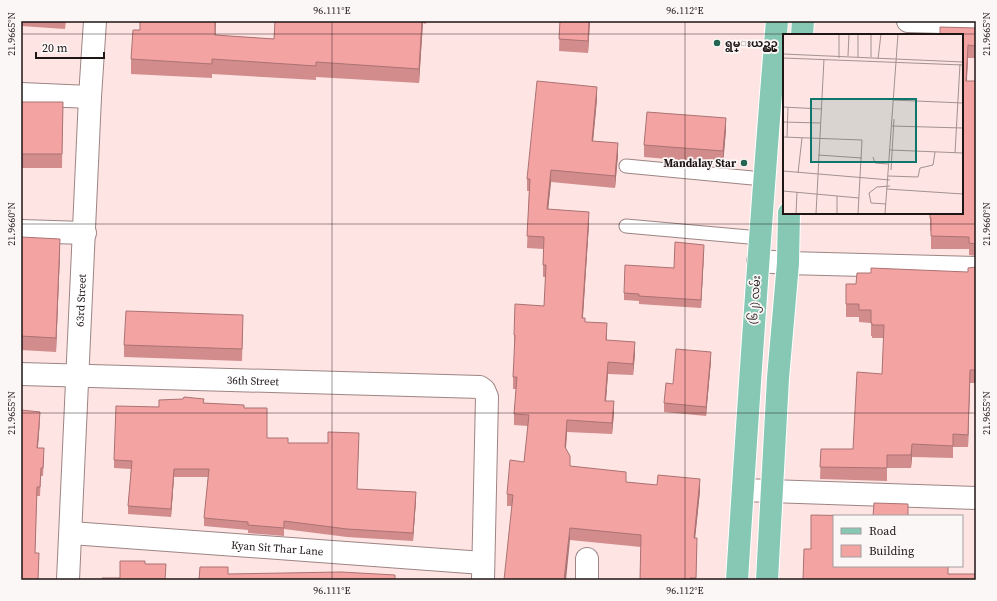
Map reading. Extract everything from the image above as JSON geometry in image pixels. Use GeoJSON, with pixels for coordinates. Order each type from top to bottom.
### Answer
{"type":"FeatureCollection","features":[{"type":"Feature","properties":{"kind":"main road","name":"(၆၂) လမ်း"},"geometry":{"type":"LineString","coordinates":[[737,580],[763,179],[777,21]]}},
{"type":"Feature","properties":{"kind":"main road"},"geometry":{"type":"LineString","coordinates":[[802,34],[803,21]]}},
{"type":"Feature","properties":{"kind":"main road"},"geometry":{"type":"LineString","coordinates":[[767,580],[778,378],[788,263],[789,214]]}},
{"type":"Feature","properties":{"kind":"street","name":"63rd Street"},"geometry":{"type":"LineString","coordinates":[[68,580],[90,97],[95,21]]}},
{"type":"Feature","properties":{"kind":"street"},"geometry":{"type":"LineString","coordinates":[[908,21],[976,23]]}},
{"type":"Feature","properties":{"kind":"street"},"geometry":{"type":"LineString","coordinates":[[21,94],[90,97]]}},
{"type":"Feature","properties":{"kind":"street"},"geometry":{"type":"LineString","coordinates":[[21,230],[85,233]]}},
{"type":"Feature","properties":{"kind":"street"},"geometry":{"type":"LineString","coordinates":[[758,261],[976,268]]}},
{"type":"Feature","properties":{"kind":"street","name":"36th Street"},"geometry":{"type":"LineString","coordinates":[[21,374],[480,387],[484,390],[487,397],[483,572]]}},
{"type":"Feature","properties":{"kind":"street"},"geometry":{"type":"LineString","coordinates":[[743,490],[976,498]]}},
{"type":"Feature","properties":{"kind":"street","name":"Kyan Sit Thar Lane"},"geometry":{"type":"LineString","coordinates":[[71,533],[483,572]]}},
{"type":"Feature","properties":{"kind":"street"},"geometry":{"type":"LineString","coordinates":[[587,559],[587,580]]}},
{"type":"Feature","properties":{"kind":"lane"},"geometry":{"type":"LineString","coordinates":[[626,166],[763,179]]}},
{"type":"Feature","properties":{"kind":"lane"},"geometry":{"type":"LineString","coordinates":[[626,226],[760,238]]}},
{"type":"Feature","properties":{"kind":"building"},"geometry":{"type":"Polygon","coordinates":[[[140,21],[215,21],[215,35],[274,39],[275,21],[422,21],[419,69],[316,62],[316,66],[212,59],[212,64],[131,59],[133,30],[140,30],[140,21]]]}},
{"type":"Feature","properties":{"kind":"building"},"geometry":{"type":"Polygon","coordinates":[[[560,21],[589,21],[588,41],[559,39],[560,21]]]}},
{"type":"Feature","properties":{"kind":"building"},"geometry":{"type":"Polygon","coordinates":[[[940,27],[976,28],[976,46],[968,45],[966,81],[976,81],[976,244],[969,243],[969,237],[931,236],[930,214],[963,214],[963,34],[940,34],[940,27]]]}},
{"type":"Feature","properties":{"kind":"building"},"geometry":{"type":"Polygon","coordinates":[[[537,81],[597,87],[592,141],[618,143],[615,176],[551,170],[547,209],[589,212],[582,318],[585,318],[585,322],[607,323],[606,340],[635,342],[633,364],[608,362],[605,401],[614,401],[612,423],[567,420],[565,447],[570,456],[570,466],[626,472],[626,482],[657,485],[658,475],[700,479],[694,538],[697,538],[696,578],[690,578],[690,580],[640,580],[641,535],[570,528],[564,580],[504,580],[513,495],[507,494],[510,460],[524,462],[529,415],[514,414],[517,377],[513,377],[515,304],[544,306],[546,265],[543,265],[544,237],[527,236],[530,179],[527,179],[537,81]]]}},
{"type":"Feature","properties":{"kind":"building"},"geometry":{"type":"Polygon","coordinates":[[[21,102],[63,102],[62,154],[21,154],[21,102]]]}},
{"type":"Feature","properties":{"kind":"building"},"geometry":{"type":"Polygon","coordinates":[[[647,112],[726,118],[723,151],[644,145],[647,112]]]}},
{"type":"Feature","properties":{"kind":"building"},"geometry":{"type":"Polygon","coordinates":[[[21,237],[60,239],[56,338],[21,336],[21,237]]]}},
{"type":"Feature","properties":{"kind":"building"},"geometry":{"type":"Polygon","coordinates":[[[675,242],[704,245],[701,300],[639,296],[639,294],[624,293],[625,265],[674,268],[675,242]]]}},
{"type":"Feature","properties":{"kind":"building"},"geometry":{"type":"Polygon","coordinates":[[[976,267],[976,370],[970,370],[968,435],[953,434],[953,446],[912,444],[911,455],[887,455],[887,468],[820,467],[821,449],[853,449],[857,372],[882,374],[884,325],[872,325],[871,310],[859,310],[859,304],[846,304],[846,284],[856,284],[857,273],[871,273],[871,268],[968,272],[968,268],[976,267]]]}},
{"type":"Feature","properties":{"kind":"building"},"geometry":{"type":"Polygon","coordinates":[[[126,311],[243,315],[242,349],[124,345],[126,311]]]}},
{"type":"Feature","properties":{"kind":"building"},"geometry":{"type":"Polygon","coordinates":[[[676,349],[711,352],[706,407],[664,403],[666,383],[673,384],[676,349]]]}},
{"type":"Feature","properties":{"kind":"building"},"geometry":{"type":"Polygon","coordinates":[[[184,397],[204,399],[203,403],[244,405],[244,408],[267,408],[267,438],[288,438],[288,443],[328,443],[328,432],[359,433],[357,489],[416,492],[413,533],[347,529],[284,521],[284,528],[248,525],[248,522],[204,518],[209,469],[174,469],[171,509],[128,506],[132,461],[114,460],[116,406],[159,407],[159,400],[183,399],[184,397]]]}},
{"type":"Feature","properties":{"kind":"building"},"geometry":{"type":"Polygon","coordinates":[[[21,410],[40,412],[37,448],[44,448],[40,487],[37,487],[35,553],[39,553],[38,580],[21,580],[21,410]]]}},
{"type":"Feature","properties":{"kind":"building"},"geometry":{"type":"Polygon","coordinates":[[[874,503],[908,504],[908,515],[873,515],[874,503]]]}},
{"type":"Feature","properties":{"kind":"building"},"geometry":{"type":"Polygon","coordinates":[[[811,515],[833,515],[833,567],[948,567],[948,574],[976,574],[976,580],[803,580],[804,549],[811,549],[811,515]]]}},
{"type":"Feature","properties":{"kind":"building"},"geometry":{"type":"Polygon","coordinates":[[[120,561],[145,561],[145,564],[166,564],[165,580],[102,580],[102,578],[120,578],[120,561]]]}},
{"type":"Feature","properties":{"kind":"building"},"geometry":{"type":"Polygon","coordinates":[[[200,567],[228,567],[228,574],[341,572],[395,575],[395,580],[199,580],[200,567]]]}},
{"type":"Feature","properties":{"kind":"place","name":"ရွမ္းယဥ္ယဥ္"},"geometry":{"type":"Point","coordinates":[717,43]}},
{"type":"Feature","properties":{"kind":"place","name":"Mandalay Star"},"geometry":{"type":"Point","coordinates":[744,163]}}]}
